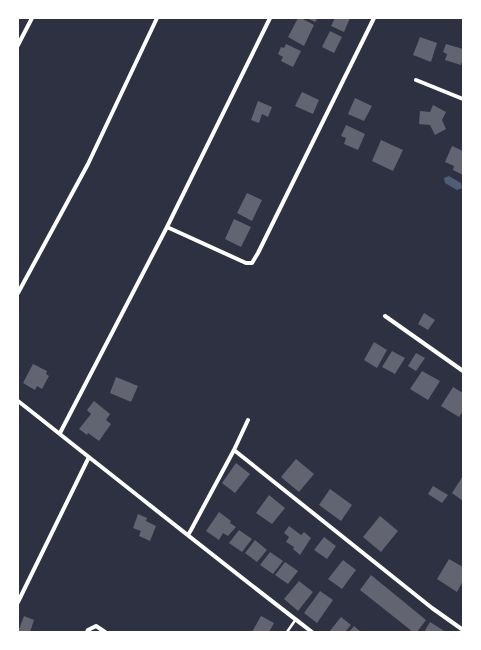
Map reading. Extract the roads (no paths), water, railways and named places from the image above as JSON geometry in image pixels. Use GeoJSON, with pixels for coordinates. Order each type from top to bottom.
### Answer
{"type":"FeatureCollection","features":[{"type":"Feature","properties":{"kind":"street"},"geometry":{"type":"LineString","coordinates":[[18,44],[32,18]]}},
{"type":"Feature","properties":{"kind":"street"},"geometry":{"type":"LineString","coordinates":[[18,293],[88,164],[157,18]]}},
{"type":"Feature","properties":{"kind":"street"},"geometry":{"type":"LineString","coordinates":[[60,433],[167,227],[270,18]]}},
{"type":"Feature","properties":{"kind":"street"},"geometry":{"type":"LineString","coordinates":[[167,227],[246,263],[252,263],[374,18]]}},
{"type":"Feature","properties":{"kind":"street"},"geometry":{"type":"LineString","coordinates":[[416,80],[463,99]]}},
{"type":"Feature","properties":{"kind":"street"},"geometry":{"type":"LineString","coordinates":[[385,316],[463,371]]}},
{"type":"Feature","properties":{"kind":"street"},"geometry":{"type":"LineString","coordinates":[[18,401],[312,632]]}},
{"type":"Feature","properties":{"kind":"street"},"geometry":{"type":"LineString","coordinates":[[188,535],[234,450],[248,420]]}},
{"type":"Feature","properties":{"kind":"street"},"geometry":{"type":"LineString","coordinates":[[234,450],[432,608],[463,630]]}},
{"type":"Feature","properties":{"kind":"street"},"geometry":{"type":"LineString","coordinates":[[18,602],[89,457]]}},
{"type":"Feature","properties":{"kind":"street"},"geometry":{"type":"LineString","coordinates":[[86,632],[96,626],[105,632]]}},
{"type":"Feature","properties":{"kind":"lane"},"geometry":{"type":"LineString","coordinates":[[288,632],[296,620]]}},
{"type":"Feature","properties":{"kind":"water"},"geometry":{"type":"Polygon","coordinates":[[[449,176],[461,183],[462,188],[457,190],[445,183],[444,178],[449,176]]]}}]}
